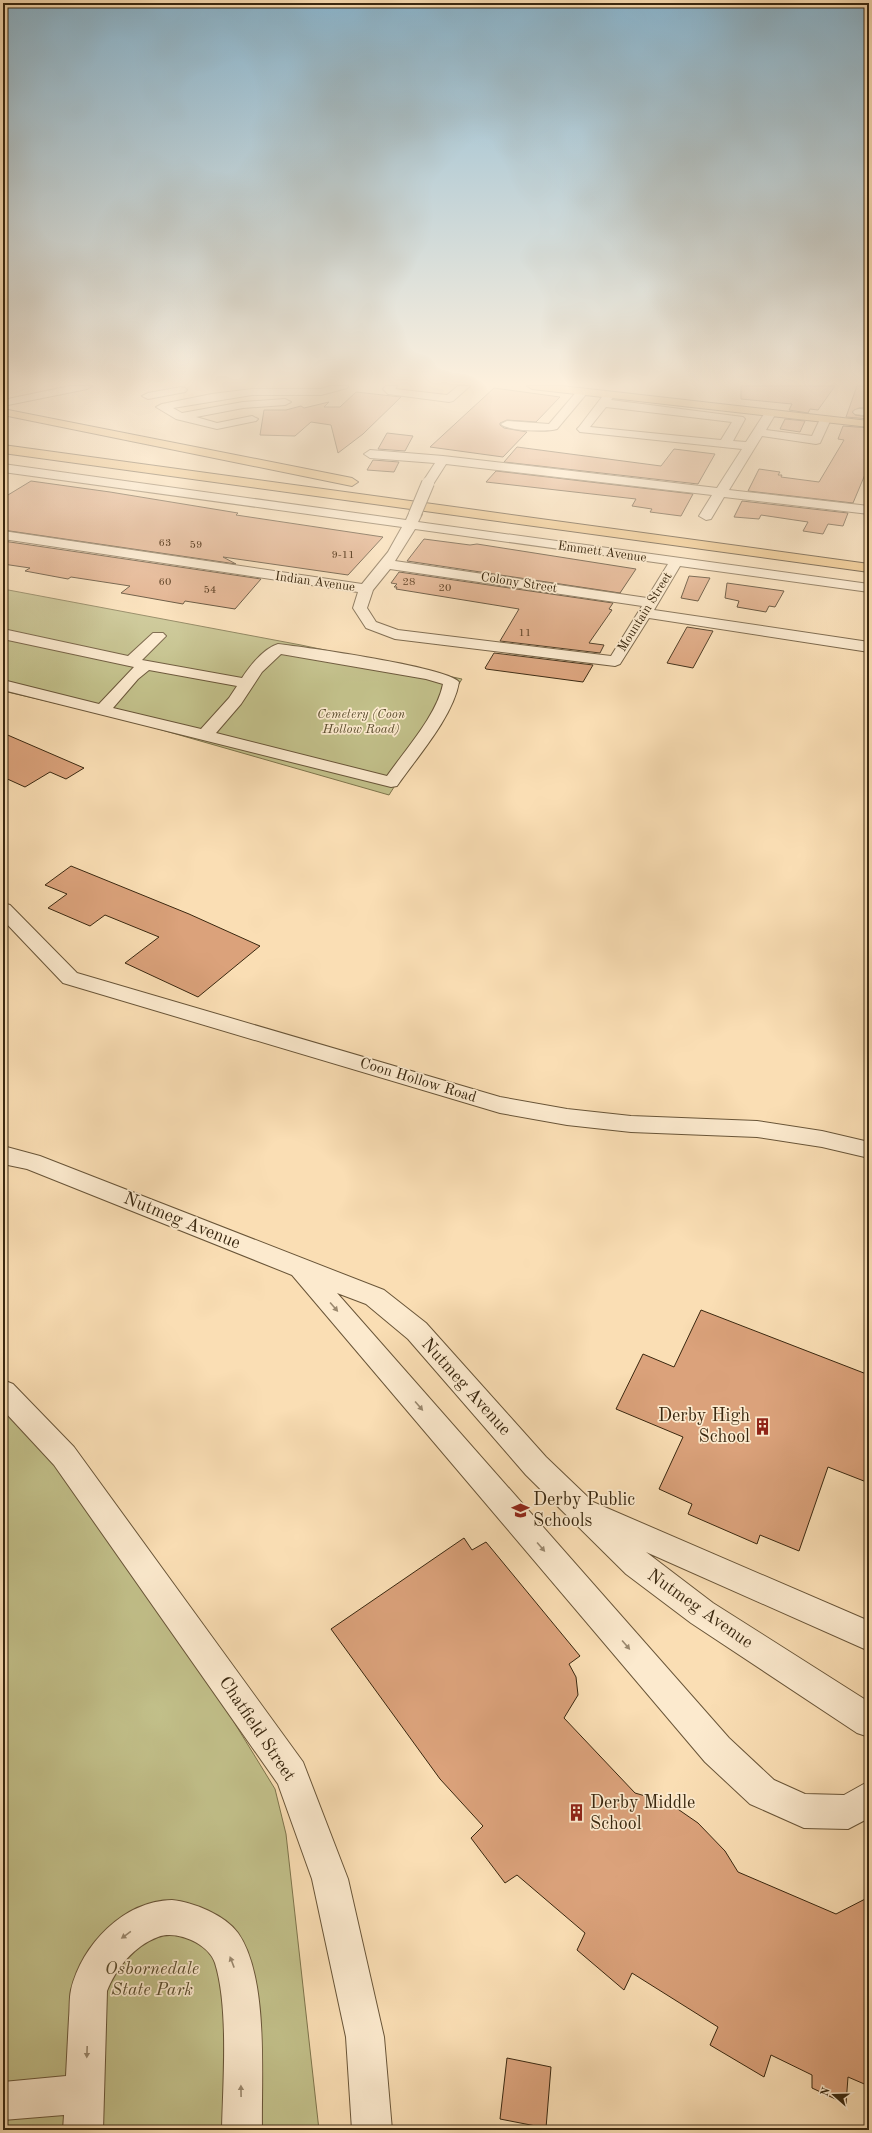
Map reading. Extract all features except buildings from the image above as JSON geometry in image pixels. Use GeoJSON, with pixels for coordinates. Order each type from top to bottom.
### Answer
{"type":"FeatureCollection","features":[{"type":"Feature","properties":{"kind":"main road"},"geometry":{"type":"LineString","coordinates":[[231,486],[364,498]]}},
{"type":"Feature","properties":{"kind":"main road"},"geometry":{"type":"LineString","coordinates":[[272,486],[869,568]]}},
{"type":"Feature","properties":{"kind":"main road"},"geometry":{"type":"LineString","coordinates":[[339,486],[869,559]]}},
{"type":"Feature","properties":{"kind":"main road"},"geometry":{"type":"LineString","coordinates":[[407,491],[475,504]]}},
{"type":"Feature","properties":{"kind":"street","name":"Emmett Avenue"},"geometry":{"type":"LineString","coordinates":[[143,486],[413,519],[676,562],[869,588]]}},
{"type":"Feature","properties":{"kind":"street"},"geometry":{"type":"LineString","coordinates":[[366,589],[387,564],[413,519],[427,486]]}},
{"type":"Feature","properties":{"kind":"street"},"geometry":{"type":"LineString","coordinates":[[673,486],[869,510]]}},
{"type":"Feature","properties":{"kind":"street"},"geometry":{"type":"LineString","coordinates":[[706,516],[725,486]]}},
{"type":"Feature","properties":{"kind":"street","name":"Indian Avenue"},"geometry":{"type":"LineString","coordinates":[[3,535],[366,589],[360,608],[371,625],[395,634],[615,661]]}},
{"type":"Feature","properties":{"kind":"street","name":"Mountain Street"},"geometry":{"type":"LineString","coordinates":[[615,661],[676,562]]}},
{"type":"Feature","properties":{"kind":"street","name":"Colony Street"},"geometry":{"type":"LineString","coordinates":[[387,564],[869,647]]}},
{"type":"Feature","properties":{"kind":"street"},"geometry":{"type":"LineString","coordinates":[[3,634],[139,663],[246,683]]}},
{"type":"Feature","properties":{"kind":"street"},"geometry":{"type":"LineString","coordinates":[[103,709],[132,676],[139,663],[158,636]]}},
{"type":"Feature","properties":{"kind":"street"},"geometry":{"type":"LineString","coordinates":[[3,685],[391,782],[433,720],[451,689],[450,682],[442,678],[414,672],[318,654],[278,649],[261,663],[231,706],[205,735]]}},
{"type":"Feature","properties":{"kind":"street","name":"Coon Hollow Road"},"geometry":{"type":"LineString","coordinates":[[3,909],[70,978],[500,1105],[567,1117],[631,1124],[757,1129],[822,1139],[869,1150]]}},
{"type":"Feature","properties":{"kind":"street","name":"Nutmeg Avenue"},"geometry":{"type":"LineString","coordinates":[[3,1155],[32,1162],[374,1297],[417,1331],[536,1466],[637,1564],[702,1613],[869,1721]]}},
{"type":"Feature","properties":{"kind":"street"},"geometry":{"type":"LineString","coordinates":[[300,1267],[717,1750],[762,1792],[804,1811],[848,1812],[869,1798]]}},
{"type":"Feature","properties":{"kind":"street","name":"Chatfield Street"},"geometry":{"type":"LineString","coordinates":[[3,1392],[64,1456],[291,1774],[330,1879],[365,2037],[372,2130]]}},
{"type":"Feature","properties":{"kind":"street"},"geometry":{"type":"LineString","coordinates":[[581,1509],[869,1636]]}},
{"type":"Feature","properties":{"kind":"street"},"geometry":{"type":"LineString","coordinates":[[3,2101],[84,2112],[89,1991],[101,1960],[117,1942],[135,1929],[156,1919],[172,1917],[187,1920],[218,1937],[226,1948],[234,1965],[240,2022],[242,2130]]}},
{"type":"Feature","properties":{"kind":"green space","name":"Cemetery (Coon Hollow Road)"},"geometry":{"type":"Polygon","coordinates":[[[3,589],[301,645],[462,679],[389,795],[120,718],[3,691],[3,589]]]}},
{"type":"Feature","properties":{"kind":"green space","name":"Osbornedale State Park"},"geometry":{"type":"Polygon","coordinates":[[[3,1375],[115,1528],[275,1789],[286,1834],[319,2130],[3,2130],[3,1375]]]}},
{"type":"Feature","properties":{"kind":"place","name":"Derby High School"},"geometry":{"type":"Point","coordinates":[763,1426]}},
{"type":"Feature","properties":{"kind":"place","name":"Derby Public Schools"},"geometry":{"type":"Point","coordinates":[520,1510]}},
{"type":"Feature","properties":{"kind":"place","name":"Derby Middle School"},"geometry":{"type":"Point","coordinates":[577,1813]}}]}
